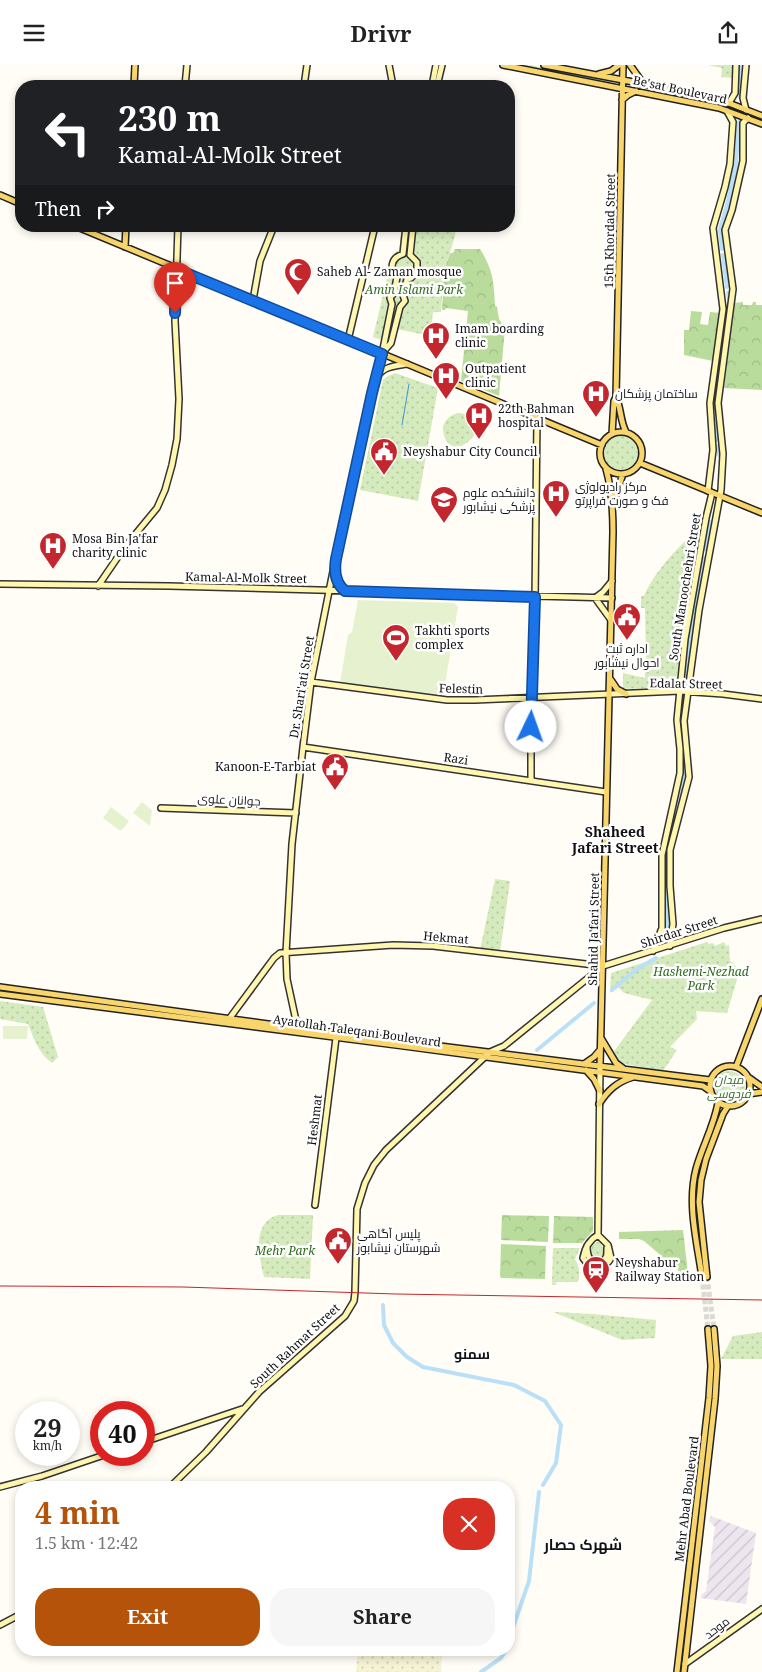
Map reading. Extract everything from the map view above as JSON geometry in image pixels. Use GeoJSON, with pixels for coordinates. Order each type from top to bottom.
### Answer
{"type":"FeatureCollection","features":[{"type":"Feature","properties":{"kind":"main road"},"geometry":{"type":"LineString","coordinates":[[134,80],[135,65]]}},
{"type":"Feature","properties":{"kind":"main road","name":"Be'sat Boulevard"},"geometry":{"type":"LineString","coordinates":[[503,65],[727,110],[762,124]]}},
{"type":"Feature","properties":{"kind":"main road","name":"Be'sat Boulevard"},"geometry":{"type":"LineString","coordinates":[[544,65],[647,84],[729,103],[762,116]]}},
{"type":"Feature","properties":{"kind":"main road"},"geometry":{"type":"LineString","coordinates":[[594,75],[611,71],[618,65]]}},
{"type":"Feature","properties":{"kind":"main road","name":"15th Khordad Street"},"geometry":{"type":"LineString","coordinates":[[612,434],[614,401],[616,397],[624,65]]}},
{"type":"Feature","properties":{"kind":"main road"},"geometry":{"type":"LineString","coordinates":[[630,65],[647,84],[648,93]]}},
{"type":"Feature","properties":{"kind":"main road"},"geometry":{"type":"LineString","coordinates":[[622,100],[637,91]]}},
{"type":"Feature","properties":{"kind":"main road"},"geometry":{"type":"LineString","coordinates":[[0,195],[15,201]]}},
{"type":"Feature","properties":{"kind":"main road"},"geometry":{"type":"LineString","coordinates":[[89,232],[602,445]]}},
{"type":"Feature","properties":{"kind":"main road"},"geometry":{"type":"LineString","coordinates":[[125,247],[126,232]]}},
{"type":"Feature","properties":{"kind":"main road","name":"15th Khordad Street"},"geometry":{"type":"LineString","coordinates":[[616,397],[620,419],[626,432]]}},
{"type":"Feature","properties":{"kind":"main road"},"geometry":{"type":"LineString","coordinates":[[626,432],[633,436],[641,446],[640,463],[634,470],[624,474],[617,474],[606,469],[601,460],[600,450],[612,434],[626,432]]}},
{"type":"Feature","properties":{"kind":"main road"},"geometry":{"type":"LineString","coordinates":[[640,463],[762,513]]}},
{"type":"Feature","properties":{"kind":"main road","name":"Shahid Ja'fari Street"},"geometry":{"type":"LineString","coordinates":[[600,1069],[612,621],[613,503],[611,483],[606,469]]}},
{"type":"Feature","properties":{"kind":"main road","name":"Shahid Ja'fari Street"},"geometry":{"type":"LineString","coordinates":[[613,503],[624,474]]}},
{"type":"Feature","properties":{"kind":"main road"},"geometry":{"type":"LineString","coordinates":[[610,679],[617,689],[626,694]]}},
{"type":"Feature","properties":{"kind":"main road","name":"Ayatollah Taleqani Boulevard"},"geometry":{"type":"LineString","coordinates":[[0,987],[91,1003],[298,1031],[490,1052],[584,1067]]}},
{"type":"Feature","properties":{"kind":"main road","name":"Ayatollah Taleqani Boulevard"},"geometry":{"type":"LineString","coordinates":[[0,994],[229,1019],[336,1038],[391,1042],[485,1058],[627,1070],[710,1080]]}},
{"type":"Feature","properties":{"kind":"main road"},"geometry":{"type":"LineString","coordinates":[[736,1067],[762,999]]}},
{"type":"Feature","properties":{"kind":"main road"},"geometry":{"type":"LineString","coordinates":[[601,1038],[616,1063],[627,1070]]}},
{"type":"Feature","properties":{"kind":"main road"},"geometry":{"type":"LineString","coordinates":[[600,1091],[594,1079],[584,1067],[601,1050]]}},
{"type":"Feature","properties":{"kind":"main road"},"geometry":{"type":"LineString","coordinates":[[728,1106],[722,1114],[700,1180],[699,1209],[704,1277],[694,1217],[694,1178],[700,1156],[717,1113],[718,1103],[710,1091],[710,1080],[721,1069],[736,1067],[762,1087]]}},
{"type":"Feature","properties":{"kind":"main road","name":"Ayatollah Taleqani Boulevard"},"geometry":{"type":"LineString","coordinates":[[600,1069],[635,1077],[703,1086],[710,1091]]}},
{"type":"Feature","properties":{"kind":"main road"},"geometry":{"type":"LineString","coordinates":[[599,1104],[613,1086],[635,1077]]}},
{"type":"Feature","properties":{"kind":"main road"},"geometry":{"type":"LineString","coordinates":[[718,1103],[728,1106],[739,1104],[748,1094],[750,1086],[747,1077]]}},
{"type":"Feature","properties":{"kind":"main road"},"geometry":{"type":"LineString","coordinates":[[748,1094],[762,1092]]}},
{"type":"Feature","properties":{"kind":"main road","name":"Mehr Abad Boulevard"},"geometry":{"type":"LineString","coordinates":[[677,1671],[709,1398],[711,1329],[717,1366],[715,1399],[684,1672]]}},
{"type":"Feature","properties":{"kind":"main road"},"geometry":{"type":"LineString","coordinates":[[677,1671],[685,1664]]}},
{"type":"Feature","properties":{"kind":"street"},"geometry":{"type":"LineString","coordinates":[[185,80],[187,65]]}},
{"type":"Feature","properties":{"kind":"street"},"geometry":{"type":"LineString","coordinates":[[305,80],[306,65]]}},
{"type":"Feature","properties":{"kind":"street"},"geometry":{"type":"LineString","coordinates":[[389,65],[392,80]]}},
{"type":"Feature","properties":{"kind":"street"},"geometry":{"type":"LineString","coordinates":[[729,103],[735,93],[736,65]]}},
{"type":"Feature","properties":{"kind":"street"},"geometry":{"type":"LineString","coordinates":[[746,65],[743,98],[746,110]]}},
{"type":"Feature","properties":{"kind":"street"},"geometry":{"type":"LineString","coordinates":[[434,80],[439,66]]}},
{"type":"Feature","properties":{"kind":"street"},"geometry":{"type":"LineString","coordinates":[[438,80],[439,66]]}},
{"type":"Feature","properties":{"kind":"street","name":"South Manoochehri Street"},"geometry":{"type":"LineString","coordinates":[[653,951],[662,928],[662,855],[680,773],[677,720],[685,639],[711,481],[713,443],[710,403],[723,309],[713,228],[725,187],[731,151],[733,122],[727,110]]}},
{"type":"Feature","properties":{"kind":"street","name":"South Manoochehri Street"},"geometry":{"type":"LineString","coordinates":[[670,946],[672,924],[670,850],[688,784],[684,721],[708,556],[720,496],[723,454],[718,403],[733,289],[726,229],[743,161],[743,123],[748,118]]}},
{"type":"Feature","properties":{"kind":"street"},"geometry":{"type":"LineString","coordinates":[[98,586],[157,507],[165,490],[172,465],[177,439],[179,399],[175,321],[178,232]]}},
{"type":"Feature","properties":{"kind":"street"},"geometry":{"type":"LineString","coordinates":[[253,300],[260,261],[271,232]]}},
{"type":"Feature","properties":{"kind":"street"},"geometry":{"type":"LineString","coordinates":[[348,340],[373,232]]}},
{"type":"Feature","properties":{"kind":"street"},"geometry":{"type":"LineString","coordinates":[[382,354],[383,340],[392,304],[390,298],[394,293],[397,277],[392,270],[393,261],[403,254],[405,232]]}},
{"type":"Feature","properties":{"kind":"street"},"geometry":{"type":"LineString","coordinates":[[382,354],[390,343],[400,307],[405,301],[403,295],[407,279],[415,275],[418,266],[417,261],[410,255],[412,232]]}},
{"type":"Feature","properties":{"kind":"street"},"geometry":{"type":"LineString","coordinates":[[716,252],[728,251]]}},
{"type":"Feature","properties":{"kind":"street"},"geometry":{"type":"LineString","coordinates":[[718,345],[726,347]]}},
{"type":"Feature","properties":{"kind":"street","name":"Dr. Shari'ati Street"},"geometry":{"type":"LineString","coordinates":[[298,1031],[287,979],[286,953],[292,844],[302,747],[311,682],[374,382],[382,354]]}},
{"type":"Feature","properties":{"kind":"street"},"geometry":{"type":"LineString","coordinates":[[374,382],[378,374],[384,369],[407,364]]}},
{"type":"Feature","properties":{"kind":"street"},"geometry":{"type":"LineString","coordinates":[[531,780],[536,418]]}},
{"type":"Feature","properties":{"kind":"street"},"geometry":{"type":"LineString","coordinates":[[713,443],[722,443]]}},
{"type":"Feature","properties":{"kind":"street"},"geometry":{"type":"LineString","coordinates":[[700,554],[708,556]]}},
{"type":"Feature","properties":{"kind":"street"},"geometry":{"type":"LineString","coordinates":[[334,570],[339,586],[345,591]]}},
{"type":"Feature","properties":{"kind":"street"},"geometry":{"type":"LineString","coordinates":[[612,581],[603,592],[594,598],[612,621]]}},
{"type":"Feature","properties":{"kind":"street","name":"Kamal-Al-Molk Street"},"geometry":{"type":"LineString","coordinates":[[0,584],[612,598]]}},
{"type":"Feature","properties":{"kind":"street","name":"Felestin"},"geometry":{"type":"LineString","coordinates":[[311,682],[447,700],[610,695]]}},
{"type":"Feature","properties":{"kind":"street","name":"Edalat Street"},"geometry":{"type":"LineString","coordinates":[[610,695],[688,691],[762,699]]}},
{"type":"Feature","properties":{"kind":"street","name":"Razi"},"geometry":{"type":"LineString","coordinates":[[302,747],[606,791]]}},
{"type":"Feature","properties":{"kind":"street"},"geometry":{"type":"LineString","coordinates":[[680,749],[687,750]]}},
{"type":"Feature","properties":{"kind":"street","name":"جوانان علوی"},"geometry":{"type":"LineString","coordinates":[[161,808],[296,813]]}},
{"type":"Feature","properties":{"kind":"street","name":"Shirdar Street"},"geometry":{"type":"LineString","coordinates":[[603,966],[736,925],[762,919]]}},
{"type":"Feature","properties":{"kind":"street","name":"Hekmat"},"geometry":{"type":"LineString","coordinates":[[286,953],[393,945],[433,946],[603,966]]}},
{"type":"Feature","properties":{"kind":"street"},"geometry":{"type":"LineString","coordinates":[[229,1019],[274,958],[280,953],[286,953]]}},
{"type":"Feature","properties":{"kind":"street"},"geometry":{"type":"LineString","coordinates":[[490,1052],[504,1046],[603,966]]}},
{"type":"Feature","properties":{"kind":"street","name":"Heshmat"},"geometry":{"type":"LineString","coordinates":[[315,1205],[336,1038]]}},
{"type":"Feature","properties":{"kind":"street"},"geometry":{"type":"LineString","coordinates":[[504,1046],[509,1055]]}},
{"type":"Feature","properties":{"kind":"street","name":"South Rahmat Street"},"geometry":{"type":"LineString","coordinates":[[176,1481],[206,1452],[259,1392],[345,1316],[354,1301],[357,1209],[365,1183],[374,1165],[384,1153],[490,1052]]}},
{"type":"Feature","properties":{"kind":"street","name":"Shahid Ja'fari Street"},"geometry":{"type":"LineString","coordinates":[[598,1235],[600,1069]]}},
{"type":"Feature","properties":{"kind":"street"},"geometry":{"type":"LineString","coordinates":[[598,1235],[608,1245],[611,1255],[610,1261],[604,1266],[589,1266],[583,1258],[592,1238],[598,1235]]}},
{"type":"Feature","properties":{"kind":"street"},"geometry":{"type":"LineString","coordinates":[[155,1438],[243,1408]]}},
{"type":"Feature","properties":{"kind":"street"},"geometry":{"type":"LineString","coordinates":[[23,1481],[90,1460]]}},
{"type":"Feature","properties":{"kind":"street"},"geometry":{"type":"LineString","coordinates":[[0,1487],[15,1483]]}},
{"type":"Feature","properties":{"kind":"street","name":"موحد"},"geometry":{"type":"LineString","coordinates":[[685,1664],[762,1609]]}},
{"type":"Feature","properties":{"kind":"street"},"geometry":{"type":"LineString","coordinates":[[0,1625],[15,1617]]}},
{"type":"Feature","properties":{"kind":"shaded area"},"geometry":{"type":"Polygon","coordinates":[[[711,1516],[756,1533],[746,1604],[701,1598],[701,1595],[706,1591],[715,1527],[709,1521],[711,1516]]]}},
{"type":"Feature","properties":{"kind":"shaded area"},"geometry":{"type":"Polygon","coordinates":[[[357,1656],[442,1656],[441,1672],[356,1672],[357,1656]]]}},
{"type":"Feature","properties":{"kind":"green space"},"geometry":{"type":"Polygon","coordinates":[[[518,65],[530,65],[612,81],[612,83],[518,65]]]}},
{"type":"Feature","properties":{"kind":"green space"},"geometry":{"type":"Polygon","coordinates":[[[708,65],[734,65],[733,78],[721,77],[722,68],[708,65]]]}},
{"type":"Feature","properties":{"kind":"green space"},"geometry":{"type":"Polygon","coordinates":[[[650,88],[721,103],[762,119],[762,121],[720,105],[649,91],[650,88]]]}},
{"type":"Feature","properties":{"kind":"green space","name":"Amin Islami Park"},"geometry":{"type":"Polygon","coordinates":[[[401,232],[455,232],[444,271],[441,312],[433,312],[430,336],[397,329],[394,344],[373,337],[391,261],[394,253],[399,250],[401,232]]]}},
{"type":"Feature","properties":{"kind":"green space"},"geometry":{"type":"Polygon","coordinates":[[[455,249],[480,249],[490,270],[495,306],[497,307],[499,319],[505,328],[499,396],[461,381],[468,311],[446,308],[442,310],[444,271],[450,253],[453,253],[455,249]]]}},
{"type":"Feature","properties":{"kind":"green space"},"geometry":{"type":"Polygon","coordinates":[[[743,302],[743,305],[752,305],[753,302],[756,302],[756,305],[762,305],[762,390],[724,388],[734,303],[743,302]]]}},
{"type":"Feature","properties":{"kind":"green space"},"geometry":{"type":"Polygon","coordinates":[[[691,311],[702,312],[700,324],[708,325],[710,312],[721,313],[713,361],[684,355],[684,330],[689,330],[691,311]]]}},
{"type":"Feature","properties":{"kind":"green space"},"geometry":{"type":"Polygon","coordinates":[[[395,373],[438,388],[418,501],[360,490],[383,380],[395,373]]]}},
{"type":"Feature","properties":{"kind":"green space"},"geometry":{"type":"Polygon","coordinates":[[[460,413],[471,418],[476,425],[475,433],[470,440],[464,445],[456,447],[449,444],[444,435],[443,427],[449,417],[460,413]]]}},
{"type":"Feature","properties":{"kind":"green space"},"geometry":{"type":"Polygon","coordinates":[[[621,436],[634,441],[639,454],[634,467],[621,472],[608,467],[603,454],[608,441],[621,436]]]}},
{"type":"Feature","properties":{"kind":"green space"},"geometry":{"type":"Polygon","coordinates":[[[699,527],[675,687],[623,689],[623,673],[645,678],[645,669],[640,669],[640,659],[646,660],[645,608],[641,608],[641,596],[644,596],[654,577],[668,559],[699,527]]]}},
{"type":"Feature","properties":{"kind":"green space","name":"Takhti sports complex"},"geometry":{"type":"Polygon","coordinates":[[[358,600],[454,603],[458,607],[443,696],[340,683],[348,635],[352,632],[358,600]]]}},
{"type":"Feature","properties":{"kind":"green space"},"geometry":{"type":"Polygon","coordinates":[[[142,802],[152,810],[150,826],[133,813],[142,802]]]}},
{"type":"Feature","properties":{"kind":"green space"},"geometry":{"type":"Polygon","coordinates":[[[111,807],[129,821],[122,830],[119,830],[103,818],[111,807]]]}},
{"type":"Feature","properties":{"kind":"green space"},"geometry":{"type":"Polygon","coordinates":[[[495,879],[510,881],[500,952],[480,950],[495,879]]]}},
{"type":"Feature","properties":{"kind":"green space","name":"Hashemi-Nezhad Park"},"geometry":{"type":"Polygon","coordinates":[[[707,942],[708,944],[713,943],[715,946],[724,942],[726,946],[729,945],[730,961],[739,973],[727,1013],[696,1011],[697,1019],[670,1047],[677,1050],[663,1071],[619,1063],[612,1054],[652,1000],[624,993],[618,987],[610,993],[611,973],[707,942]]]}},
{"type":"Feature","properties":{"kind":"green space"},"geometry":{"type":"Polygon","coordinates":[[[0,1001],[43,1007],[58,1057],[52,1063],[40,1050],[28,1024],[0,1019],[0,1001]]]}},
{"type":"Feature","properties":{"kind":"green space"},"geometry":{"type":"Polygon","coordinates":[[[3,1026],[28,1026],[27,1039],[3,1039],[3,1026]]]}},
{"type":"Feature","properties":{"kind":"green space","name":"میدان فردوسی"},"geometry":{"type":"Polygon","coordinates":[[[729,1071],[741,1075],[745,1087],[741,1099],[729,1103],[717,1099],[713,1087],[717,1075],[729,1071]]]}},
{"type":"Feature","properties":{"kind":"green space","name":"Mehr Park"},"geometry":{"type":"Polygon","coordinates":[[[278,1215],[313,1215],[310,1279],[264,1277],[259,1251],[260,1233],[269,1219],[278,1215]]]}},
{"type":"Feature","properties":{"kind":"green space"},"geometry":{"type":"Polygon","coordinates":[[[502,1215],[549,1216],[548,1242],[501,1240],[502,1215]]]}},
{"type":"Feature","properties":{"kind":"green space"},"geometry":{"type":"Polygon","coordinates":[[[554,1216],[593,1217],[593,1231],[582,1243],[553,1243],[554,1216]]]}},
{"type":"Feature","properties":{"kind":"green space"},"geometry":{"type":"Polygon","coordinates":[[[683,1230],[688,1274],[679,1271],[644,1241],[639,1239],[619,1239],[619,1232],[683,1230]]]}},
{"type":"Feature","properties":{"kind":"green space"},"geometry":{"type":"Polygon","coordinates":[[[600,1241],[605,1255],[602,1260],[596,1261],[591,1256],[591,1249],[593,1244],[600,1241]]]}},
{"type":"Feature","properties":{"kind":"green space"},"geometry":{"type":"Polygon","coordinates":[[[501,1244],[546,1246],[545,1279],[501,1278],[501,1244]]]}},
{"type":"Feature","properties":{"kind":"green space"},"geometry":{"type":"Polygon","coordinates":[[[553,1248],[580,1248],[575,1259],[579,1268],[579,1280],[577,1282],[556,1282],[556,1285],[552,1285],[553,1248]]]}},
{"type":"Feature","properties":{"kind":"green space"},"geometry":{"type":"Polygon","coordinates":[[[553,1312],[656,1320],[655,1338],[622,1340],[553,1312]]]}},
{"type":"Feature","properties":{"kind":"green space"},"geometry":{"type":"Polygon","coordinates":[[[762,1332],[762,1359],[721,1359],[733,1336],[762,1332]]]}},
{"type":"Feature","properties":{"kind":"waterway"},"geometry":{"type":"LineString","coordinates":[[740,97],[741,65]]}},
{"type":"Feature","properties":{"kind":"waterway"},"geometry":{"type":"LineString","coordinates":[[722,249],[720,229],[736,164],[739,122]]}},
{"type":"Feature","properties":{"kind":"waterway"},"geometry":{"type":"LineString","coordinates":[[723,255],[727,287]]}},
{"type":"Feature","properties":{"kind":"waterway"},"geometry":{"type":"LineString","coordinates":[[728,293],[730,304]]}},
{"type":"Feature","properties":{"kind":"waterway"},"geometry":{"type":"LineString","coordinates":[[717,440],[714,404],[720,368]]}},
{"type":"Feature","properties":{"kind":"waterway"},"geometry":{"type":"LineString","coordinates":[[402,425],[409,384]]}},
{"type":"Feature","properties":{"kind":"waterway"},"geometry":{"type":"LineString","coordinates":[[718,446],[719,455]]}},
{"type":"Feature","properties":{"kind":"waterway"},"geometry":{"type":"LineString","coordinates":[[705,549],[710,522]]}},
{"type":"Feature","properties":{"kind":"waterway"},"geometry":{"type":"LineString","coordinates":[[683,688],[695,600],[704,558]]}},
{"type":"Feature","properties":{"kind":"waterway"},"geometry":{"type":"LineString","coordinates":[[682,700],[679,723],[683,747]]}},
{"type":"Feature","properties":{"kind":"waterway"},"geometry":{"type":"LineString","coordinates":[[662,942],[668,924],[666,853],[683,778],[683,753]]}},
{"type":"Feature","properties":{"kind":"waterway"},"geometry":{"type":"LineString","coordinates":[[612,990],[637,969],[656,958]]}},
{"type":"Feature","properties":{"kind":"waterway"},"geometry":{"type":"LineString","coordinates":[[537,1050],[594,1003]]}},
{"type":"Feature","properties":{"kind":"waterway"},"geometry":{"type":"LineString","coordinates":[[383,1305],[384,1325],[393,1343],[407,1357],[423,1367],[514,1385],[545,1401],[561,1425],[556,1463],[543,1485]]}},
{"type":"Feature","properties":{"kind":"waterway"},"geometry":{"type":"LineString","coordinates":[[515,1622],[529,1581],[539,1492]]}},
{"type":"Feature","properties":{"kind":"waterway"},"geometry":{"type":"LineString","coordinates":[[481,1672],[502,1656]]}},
{"type":"Feature","properties":{"kind":"tunnel"},"geometry":{"type":"LineString","coordinates":[[702,1277],[708,1329]]}},
{"type":"Feature","properties":{"kind":"tunnel"},"geometry":{"type":"LineString","coordinates":[[707,1277],[714,1329]]}},
{"type":"Feature","properties":{"kind":"railway"},"geometry":{"type":"LineString","coordinates":[[0,1286],[183,1287],[396,1294],[762,1300]]}},
{"type":"Feature","properties":{"kind":"place","name":"Saheb Al- Zaman mosque"},"geometry":{"type":"Point","coordinates":[298,296]}},
{"type":"Feature","properties":{"kind":"place","name":"Imam boarding clinic"},"geometry":{"type":"Point","coordinates":[436,360]}},
{"type":"Feature","properties":{"kind":"place","name":"Outpatient clinic"},"geometry":{"type":"Point","coordinates":[446,400]}},
{"type":"Feature","properties":{"kind":"place","name":"ساختمان پزشکان"},"geometry":{"type":"Point","coordinates":[596,418]}},
{"type":"Feature","properties":{"kind":"place","name":"22th Bahman hospital"},"geometry":{"type":"Point","coordinates":[479,440]}},
{"type":"Feature","properties":{"kind":"place","name":"Neyshabur City Council"},"geometry":{"type":"Point","coordinates":[384,476]}},
{"type":"Feature","properties":{"kind":"place","name":"مرکز رادیولوژی فک و صورت فراپرتو"},"geometry":{"type":"Point","coordinates":[556,518]}},
{"type":"Feature","properties":{"kind":"place","name":"دانشکده علوم پزشکی نیشابور"},"geometry":{"type":"Point","coordinates":[444,524]}},
{"type":"Feature","properties":{"kind":"place","name":"Mosa Bin Ja'far charity clinic"},"geometry":{"type":"Point","coordinates":[53,570]}},
{"type":"Feature","properties":{"kind":"place","name":"اداره ثبت احوال نیشابور"},"geometry":{"type":"Point","coordinates":[627,641]}},
{"type":"Feature","properties":{"kind":"place","name":"Takhti sports complex"},"geometry":{"type":"Point","coordinates":[396,662]}},
{"type":"Feature","properties":{"kind":"place","name":"Kanoon-E-Tarbiat"},"geometry":{"type":"Point","coordinates":[335,791]}},
{"type":"Feature","properties":{"kind":"place","name":"پلیس آگاهی شهرستان نیشابور"},"geometry":{"type":"Point","coordinates":[338,1265]}},
{"type":"Feature","properties":{"kind":"place","name":"Neyshabur Railway Station"},"geometry":{"type":"Point","coordinates":[596,1294]}},
{"type":"Feature","properties":{"kind":"district","name":"Shaheed Jafari Street"},"geometry":{"type":"Point","coordinates":[615,840]}},
{"type":"Feature","properties":{"kind":"district","name":"سمنو"},"geometry":{"type":"Point","coordinates":[472,1354]}},
{"type":"Feature","properties":{"kind":"district","name":"شهرک حصار"},"geometry":{"type":"Point","coordinates":[583,1545]}},
{"type":"Feature","properties":{"kind":"route"},"geometry":{"type":"LineString","coordinates":[[175,313],[176,269],[382,354],[343,521],[334,570],[339,586],[345,591],[535,597],[531,727]]}}]}
